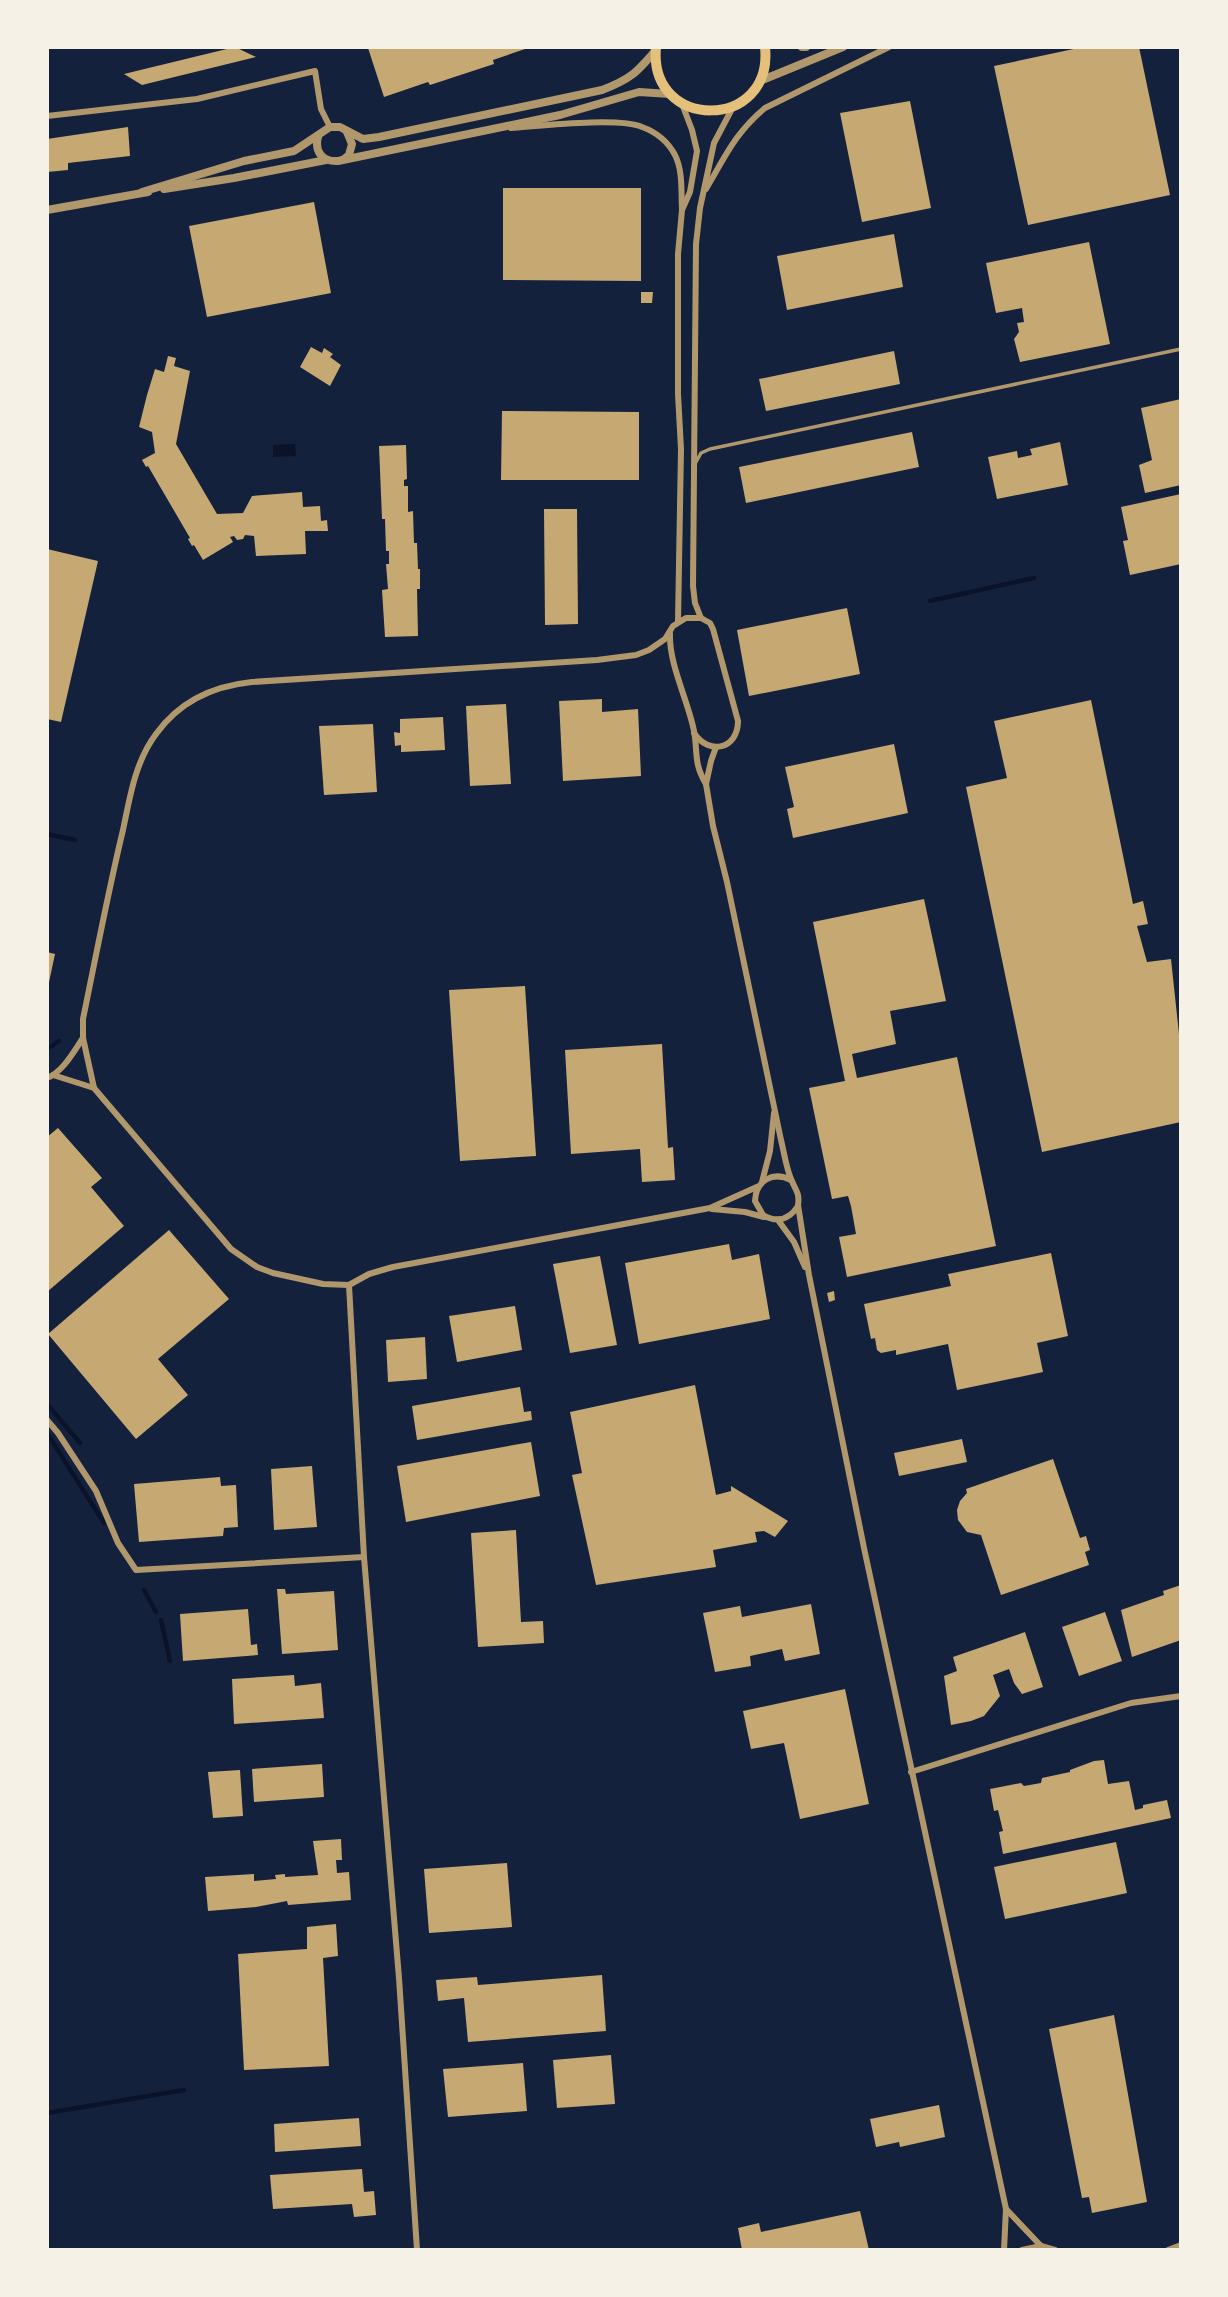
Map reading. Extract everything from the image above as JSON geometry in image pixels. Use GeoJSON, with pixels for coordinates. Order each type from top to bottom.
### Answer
{"type":"FeatureCollection","features":[{"type":"Feature","properties":{"kind":"main road"},"geometry":{"type":"LineString","coordinates":[[656,48],[656,66],[661,81],[670,94],[682,104],[698,110],[716,112],[733,107],[753,92],[765,66],[765,47]]}},
{"type":"Feature","properties":{"kind":"street"},"geometry":{"type":"LineString","coordinates":[[760,81],[842,47]]}},
{"type":"Feature","properties":{"kind":"street"},"geometry":{"type":"LineString","coordinates":[[704,193],[730,145],[765,108],[890,47]]}},
{"type":"Feature","properties":{"kind":"street"},"geometry":{"type":"LineString","coordinates":[[142,192],[244,161],[294,151],[330,127],[335,126],[363,139],[379,137],[602,90],[634,75],[656,48]]}},
{"type":"Feature","properties":{"kind":"street"},"geometry":{"type":"LineString","coordinates":[[47,116],[197,99],[316,71],[321,109],[330,127]]}},
{"type":"Feature","properties":{"kind":"street"},"geometry":{"type":"LineString","coordinates":[[47,210],[326,160],[334,162],[495,130],[639,92],[670,94]]}},
{"type":"Feature","properties":{"kind":"street"},"geometry":{"type":"LineString","coordinates":[[682,104],[697,151],[690,192],[682,211]]}},
{"type":"Feature","properties":{"kind":"street"},"geometry":{"type":"LineString","coordinates":[[701,618],[695,603],[693,586],[696,244],[713,143],[733,107]]}},
{"type":"Feature","properties":{"kind":"street"},"geometry":{"type":"LineString","coordinates":[[495,130],[593,124],[633,125],[643,127],[662,138],[674,153],[680,171],[682,211],[678,254],[678,394],[681,449],[678,622]]}},
{"type":"Feature","properties":{"kind":"street"},"geometry":{"type":"LineString","coordinates":[[344,130],[349,134],[352,144],[349,155],[344,159]]}},
{"type":"Feature","properties":{"kind":"street"},"geometry":{"type":"LineString","coordinates":[[318,136],[317,147],[326,160]]}},
{"type":"Feature","properties":{"kind":"street"},"geometry":{"type":"LineString","coordinates":[[694,733],[706,745],[724,745],[736,735],[738,721],[713,629],[710,623],[694,617],[678,622],[649,650],[636,655],[576,662],[251,681],[217,689],[192,700],[173,714],[156,733],[137,770],[83,1019],[83,1038],[94,1088],[231,1249],[257,1267],[279,1276],[323,1284],[349,1285],[393,1267],[710,1208],[776,1176],[791,1181]]}},
{"type":"Feature","properties":{"kind":"street"},"geometry":{"type":"LineString","coordinates":[[670,632],[694,733],[694,750],[700,774],[706,784],[791,1181],[799,1196],[798,1205],[809,1275],[911,1772],[1006,2209],[1004,2250]]}},
{"type":"Feature","properties":{"kind":"street"},"geometry":{"type":"LineString","coordinates":[[706,784],[716,747]]}},
{"type":"Feature","properties":{"kind":"street"},"geometry":{"type":"LineString","coordinates":[[50,1076],[69,1058],[83,1038]]}},
{"type":"Feature","properties":{"kind":"street"},"geometry":{"type":"LineString","coordinates":[[50,1076],[94,1088]]}},
{"type":"Feature","properties":{"kind":"street"},"geometry":{"type":"LineString","coordinates":[[775,1108],[769,1151],[755,1193],[758,1209],[774,1219],[797,1248],[809,1275]]}},
{"type":"Feature","properties":{"kind":"street"},"geometry":{"type":"LineString","coordinates":[[710,1208],[774,1219],[793,1213],[798,1205]]}},
{"type":"Feature","properties":{"kind":"street"},"geometry":{"type":"LineString","coordinates":[[349,1285],[365,1557],[398,1966],[417,2250]]}},
{"type":"Feature","properties":{"kind":"street"},"geometry":{"type":"LineString","coordinates":[[47,1420],[96,1491],[118,1542],[136,1570],[365,1557]]}},
{"type":"Feature","properties":{"kind":"street"},"geometry":{"type":"LineString","coordinates":[[911,1772],[1131,1703],[1181,1696]]}},
{"type":"Feature","properties":{"kind":"street"},"geometry":{"type":"LineString","coordinates":[[1006,2209],[1041,2246]]}},
{"type":"Feature","properties":{"kind":"street"},"geometry":{"type":"LineString","coordinates":[[1168,2250],[1181,2245]]}},
{"type":"Feature","properties":{"kind":"street"},"geometry":{"type":"LineString","coordinates":[[1022,2250],[1041,2246],[1055,2250]]}},
{"type":"Feature","properties":{"kind":"lane"},"geometry":{"type":"LineString","coordinates":[[693,467],[701,453],[710,449],[1181,349]]}},
{"type":"Feature","properties":{"kind":"water"},"geometry":{"type":"Polygon","coordinates":[[[295,444],[296,456],[273,457],[273,445],[295,444]]]}},
{"type":"Feature","properties":{"kind":"building"},"geometry":{"type":"Polygon","coordinates":[[[235,47],[256,57],[142,85],[124,74],[235,47]]]}},
{"type":"Feature","properties":{"kind":"building"},"geometry":{"type":"Polygon","coordinates":[[[1083,47],[1139,47],[1170,195],[1028,225],[994,66],[1083,47]]]}},
{"type":"Feature","properties":{"kind":"building"},"geometry":{"type":"Polygon","coordinates":[[[368,48],[528,48],[493,60],[494,64],[384,97],[368,48]]]}},
{"type":"Feature","properties":{"kind":"building"},"geometry":{"type":"Polygon","coordinates":[[[910,101],[931,208],[862,222],[840,113],[910,101]]]}},
{"type":"Feature","properties":{"kind":"building"},"geometry":{"type":"Polygon","coordinates":[[[128,127],[130,156],[68,163],[68,170],[47,172],[47,139],[128,127]]]}},
{"type":"Feature","properties":{"kind":"building"},"geometry":{"type":"Polygon","coordinates":[[[503,188],[641,188],[641,281],[503,280],[503,188]]]}},
{"type":"Feature","properties":{"kind":"building"},"geometry":{"type":"Polygon","coordinates":[[[314,202],[331,293],[207,317],[189,226],[314,202]]]}},
{"type":"Feature","properties":{"kind":"building"},"geometry":{"type":"Polygon","coordinates":[[[894,234],[903,287],[787,310],[777,256],[894,234]]]}},
{"type":"Feature","properties":{"kind":"building"},"geometry":{"type":"Polygon","coordinates":[[[1089,242],[1110,344],[1020,362],[1014,339],[1019,332],[1017,323],[1024,322],[1022,308],[996,313],[986,263],[1089,242]]]}},
{"type":"Feature","properties":{"kind":"building"},"geometry":{"type":"Polygon","coordinates":[[[641,292],[653,292],[652,303],[641,303],[641,292]]]}},
{"type":"Feature","properties":{"kind":"building"},"geometry":{"type":"Polygon","coordinates":[[[311,347],[322,353],[324,348],[333,354],[330,357],[341,365],[330,386],[300,367],[311,347]]]}},
{"type":"Feature","properties":{"kind":"building"},"geometry":{"type":"Polygon","coordinates":[[[894,351],[900,384],[766,411],[759,379],[894,351]]]}},
{"type":"Feature","properties":{"kind":"building"},"geometry":{"type":"Polygon","coordinates":[[[168,356],[176,358],[174,366],[190,371],[176,444],[217,514],[243,513],[252,496],[302,492],[303,507],[320,506],[321,521],[327,520],[328,531],[305,531],[306,554],[256,556],[254,536],[245,535],[243,539],[237,540],[234,536],[230,537],[233,542],[203,560],[194,545],[192,546],[188,539],[190,538],[142,460],[155,453],[152,432],[139,427],[147,395],[155,369],[164,372],[168,356]]]}},
{"type":"Feature","properties":{"kind":"building"},"geometry":{"type":"Polygon","coordinates":[[[1181,399],[1181,485],[1145,493],[1139,465],[1152,460],[1141,408],[1181,399]]]}},
{"type":"Feature","properties":{"kind":"building"},"geometry":{"type":"Polygon","coordinates":[[[502,411],[639,412],[639,480],[501,480],[502,411]]]}},
{"type":"Feature","properties":{"kind":"building"},"geometry":{"type":"Polygon","coordinates":[[[912,432],[919,467],[746,503],[739,467],[912,432]]]}},
{"type":"Feature","properties":{"kind":"building"},"geometry":{"type":"Polygon","coordinates":[[[1060,442],[1068,485],[997,499],[988,457],[1017,451],[1018,458],[1032,455],[1030,449],[1060,442]]]}},
{"type":"Feature","properties":{"kind":"building"},"geometry":{"type":"Polygon","coordinates":[[[406,445],[407,479],[404,480],[404,486],[408,486],[408,512],[413,511],[414,543],[417,543],[420,569],[420,589],[417,589],[418,636],[385,637],[382,590],[388,589],[386,564],[389,564],[389,551],[386,551],[385,519],[382,519],[379,446],[406,445]]]}},
{"type":"Feature","properties":{"kind":"building"},"geometry":{"type":"Polygon","coordinates":[[[1181,494],[1181,564],[1130,575],[1123,541],[1128,540],[1121,507],[1181,494]]]}},
{"type":"Feature","properties":{"kind":"building"},"geometry":{"type":"Polygon","coordinates":[[[544,509],[577,509],[578,624],[545,625],[544,509]]]}},
{"type":"Feature","properties":{"kind":"building"},"geometry":{"type":"Polygon","coordinates":[[[47,549],[98,561],[61,722],[47,719],[47,549]]]}},
{"type":"Feature","properties":{"kind":"building"},"geometry":{"type":"Polygon","coordinates":[[[847,608],[860,674],[749,696],[737,630],[847,608]]]}},
{"type":"Feature","properties":{"kind":"building"},"geometry":{"type":"Polygon","coordinates":[[[602,699],[602,712],[638,709],[641,776],[563,781],[559,701],[602,699]]]}},
{"type":"Feature","properties":{"kind":"building"},"geometry":{"type":"Polygon","coordinates":[[[1091,700],[1133,904],[1143,901],[1148,924],[1137,926],[1147,962],[1171,959],[1181,1035],[1181,1122],[1042,1152],[966,787],[1007,778],[994,721],[1091,700]]]}},
{"type":"Feature","properties":{"kind":"building"},"geometry":{"type":"Polygon","coordinates":[[[506,704],[511,784],[470,786],[466,706],[506,704]]]}},
{"type":"Feature","properties":{"kind":"building"},"geometry":{"type":"Polygon","coordinates":[[[443,717],[445,750],[401,752],[401,745],[395,746],[394,732],[400,733],[400,719],[443,717]]]}},
{"type":"Feature","properties":{"kind":"building"},"geometry":{"type":"Polygon","coordinates":[[[373,724],[377,792],[324,795],[319,726],[373,724]]]}},
{"type":"Feature","properties":{"kind":"building"},"geometry":{"type":"Polygon","coordinates":[[[894,744],[908,813],[793,838],[787,809],[794,807],[785,767],[894,744]]]}},
{"type":"Feature","properties":{"kind":"building"},"geometry":{"type":"Polygon","coordinates":[[[924,899],[946,1001],[890,1011],[896,1044],[852,1054],[857,1078],[957,1057],[996,1246],[847,1277],[839,1237],[856,1234],[851,1206],[848,1196],[832,1199],[809,1088],[845,1081],[813,922],[924,899]]]}},
{"type":"Feature","properties":{"kind":"building"},"geometry":{"type":"Polygon","coordinates":[[[47,952],[55,954],[48,987],[47,987],[47,952]]]}},
{"type":"Feature","properties":{"kind":"building"},"geometry":{"type":"Polygon","coordinates":[[[525,986],[536,1156],[460,1161],[449,990],[525,986]]]}},
{"type":"Feature","properties":{"kind":"building"},"geometry":{"type":"Polygon","coordinates":[[[662,1044],[668,1148],[673,1147],[675,1180],[642,1182],[640,1149],[571,1154],[565,1050],[662,1044]]]}},
{"type":"Feature","properties":{"kind":"building"},"geometry":{"type":"Polygon","coordinates":[[[58,1128],[102,1178],[91,1187],[124,1226],[47,1292],[47,1137],[58,1128]]]}},
{"type":"Feature","properties":{"kind":"building"},"geometry":{"type":"Polygon","coordinates":[[[169,1230],[229,1299],[158,1359],[188,1395],[136,1439],[48,1334],[169,1230]]]}},
{"type":"Feature","properties":{"kind":"building"},"geometry":{"type":"Polygon","coordinates":[[[729,1244],[732,1260],[759,1254],[770,1319],[639,1344],[625,1263],[729,1244]]]}},
{"type":"Feature","properties":{"kind":"building"},"geometry":{"type":"Polygon","coordinates":[[[1051,1253],[1068,1336],[1037,1343],[1043,1372],[957,1390],[948,1344],[896,1355],[896,1350],[881,1353],[877,1350],[875,1338],[871,1339],[864,1304],[951,1286],[948,1274],[1051,1253]]]}},
{"type":"Feature","properties":{"kind":"building"},"geometry":{"type":"Polygon","coordinates":[[[600,1256],[617,1345],[570,1353],[553,1264],[600,1256]]]}},
{"type":"Feature","properties":{"kind":"building"},"geometry":{"type":"Polygon","coordinates":[[[834,1291],[835,1300],[829,1302],[827,1293],[834,1291]]]}},
{"type":"Feature","properties":{"kind":"building"},"geometry":{"type":"Polygon","coordinates":[[[515,1306],[522,1350],[457,1362],[449,1316],[515,1306]]]}},
{"type":"Feature","properties":{"kind":"building"},"geometry":{"type":"Polygon","coordinates":[[[425,1337],[427,1379],[388,1382],[386,1340],[425,1337]]]}},
{"type":"Feature","properties":{"kind":"building"},"geometry":{"type":"Polygon","coordinates":[[[695,1385],[716,1495],[731,1491],[731,1486],[788,1521],[775,1537],[764,1531],[755,1532],[757,1542],[713,1550],[716,1567],[596,1585],[572,1475],[582,1473],[570,1412],[695,1385]]]}},
{"type":"Feature","properties":{"kind":"building"},"geometry":{"type":"Polygon","coordinates":[[[520,1387],[524,1412],[531,1411],[532,1420],[417,1440],[412,1406],[520,1387]]]}},
{"type":"Feature","properties":{"kind":"building"},"geometry":{"type":"Polygon","coordinates":[[[962,1439],[967,1462],[899,1476],[894,1453],[962,1439]]]}},
{"type":"Feature","properties":{"kind":"building"},"geometry":{"type":"Polygon","coordinates":[[[531,1442],[540,1496],[406,1522],[397,1466],[531,1442]]]}},
{"type":"Feature","properties":{"kind":"building"},"geometry":{"type":"Polygon","coordinates":[[[1053,1459],[1080,1538],[1086,1536],[1090,1550],[1085,1552],[1089,1565],[1001,1595],[981,1535],[967,1532],[958,1520],[960,1501],[967,1493],[966,1489],[1053,1459]]]}},
{"type":"Feature","properties":{"kind":"building"},"geometry":{"type":"Polygon","coordinates":[[[312,1466],[317,1527],[274,1530],[271,1469],[312,1466]]]}},
{"type":"Feature","properties":{"kind":"building"},"geometry":{"type":"Polygon","coordinates":[[[220,1477],[221,1486],[236,1485],[238,1527],[224,1528],[223,1536],[139,1542],[134,1484],[220,1477]]]}},
{"type":"Feature","properties":{"kind":"building"},"geometry":{"type":"Polygon","coordinates":[[[516,1530],[521,1622],[543,1621],[544,1643],[478,1647],[471,1533],[516,1530]]]}},
{"type":"Feature","properties":{"kind":"building"},"geometry":{"type":"Polygon","coordinates":[[[1181,1585],[1181,1640],[1132,1657],[1121,1610],[1164,1595],[1163,1591],[1181,1585]]]}},
{"type":"Feature","properties":{"kind":"building"},"geometry":{"type":"Polygon","coordinates":[[[277,1589],[285,1589],[286,1594],[334,1591],[338,1650],[282,1654],[277,1589]]]}},
{"type":"Feature","properties":{"kind":"building"},"geometry":{"type":"Polygon","coordinates":[[[811,1604],[820,1654],[785,1661],[782,1649],[750,1656],[751,1666],[715,1672],[703,1613],[740,1606],[742,1617],[811,1604]]]}},
{"type":"Feature","properties":{"kind":"building"},"geometry":{"type":"Polygon","coordinates":[[[248,1609],[251,1645],[257,1644],[258,1655],[183,1661],[180,1614],[248,1609]]]}},
{"type":"Feature","properties":{"kind":"building"},"geometry":{"type":"Polygon","coordinates":[[[1105,1612],[1122,1661],[1079,1676],[1062,1627],[1105,1612]]]}},
{"type":"Feature","properties":{"kind":"building"},"geometry":{"type":"Polygon","coordinates":[[[1025,1632],[1043,1687],[1022,1694],[1009,1669],[993,1675],[1000,1696],[984,1716],[951,1725],[944,1676],[957,1671],[953,1657],[1025,1632]]]}},
{"type":"Feature","properties":{"kind":"building"},"geometry":{"type":"Polygon","coordinates":[[[294,1675],[295,1686],[321,1683],[324,1718],[234,1724],[232,1679],[294,1675]]]}},
{"type":"Feature","properties":{"kind":"building"},"geometry":{"type":"Polygon","coordinates":[[[845,1689],[869,1804],[800,1819],[784,1743],[751,1749],[743,1711],[845,1689]]]}},
{"type":"Feature","properties":{"kind":"building"},"geometry":{"type":"Polygon","coordinates":[[[1104,1760],[1108,1784],[1129,1781],[1135,1810],[1143,1808],[1143,1805],[1167,1800],[1171,1818],[1003,1854],[999,1832],[1003,1831],[998,1810],[994,1811],[990,1789],[1021,1783],[1024,1786],[1041,1783],[1042,1778],[1104,1760]]]}},
{"type":"Feature","properties":{"kind":"building"},"geometry":{"type":"Polygon","coordinates":[[[322,1764],[324,1797],[254,1802],[252,1769],[322,1764]]]}},
{"type":"Feature","properties":{"kind":"building"},"geometry":{"type":"Polygon","coordinates":[[[240,1770],[243,1816],[213,1818],[208,1772],[240,1770]]]}},
{"type":"Feature","properties":{"kind":"building"},"geometry":{"type":"Polygon","coordinates":[[[341,1839],[342,1860],[336,1860],[337,1873],[349,1872],[351,1900],[288,1905],[287,1901],[208,1911],[205,1877],[254,1874],[254,1881],[276,1879],[275,1875],[285,1874],[285,1877],[318,1875],[313,1841],[341,1839]]]}},
{"type":"Feature","properties":{"kind":"building"},"geometry":{"type":"Polygon","coordinates":[[[1116,1842],[1127,1893],[1005,1919],[994,1867],[1116,1842]]]}},
{"type":"Feature","properties":{"kind":"building"},"geometry":{"type":"Polygon","coordinates":[[[507,1863],[512,1927],[429,1933],[424,1869],[507,1863]]]}},
{"type":"Feature","properties":{"kind":"building"},"geometry":{"type":"Polygon","coordinates":[[[336,1924],[338,1956],[323,1958],[329,2066],[244,2070],[238,1954],[307,1949],[307,1927],[336,1924]]]}},
{"type":"Feature","properties":{"kind":"building"},"geometry":{"type":"Polygon","coordinates":[[[602,1975],[606,2031],[468,2042],[464,1998],[438,2001],[436,1980],[477,1977],[478,1985],[602,1975]]]}},
{"type":"Feature","properties":{"kind":"building"},"geometry":{"type":"Polygon","coordinates":[[[1114,2015],[1147,2202],[1092,2213],[1089,2197],[1082,2198],[1049,2029],[1114,2015]]]}},
{"type":"Feature","properties":{"kind":"building"},"geometry":{"type":"Polygon","coordinates":[[[611,2055],[615,2104],[557,2108],[553,2060],[611,2055]]]}},
{"type":"Feature","properties":{"kind":"building"},"geometry":{"type":"Polygon","coordinates":[[[523,2063],[527,2111],[448,2117],[443,2069],[523,2063]]]}},
{"type":"Feature","properties":{"kind":"building"},"geometry":{"type":"Polygon","coordinates":[[[939,2105],[945,2137],[900,2147],[899,2142],[876,2147],[870,2119],[939,2105]]]}},
{"type":"Feature","properties":{"kind":"building"},"geometry":{"type":"Polygon","coordinates":[[[359,2118],[361,2146],[275,2152],[274,2124],[359,2118]]]}},
{"type":"Feature","properties":{"kind":"building"},"geometry":{"type":"Polygon","coordinates":[[[362,2169],[364,2192],[374,2191],[376,2215],[354,2217],[352,2204],[273,2209],[270,2175],[362,2169]]]}},
{"type":"Feature","properties":{"kind":"building"},"geometry":{"type":"Polygon","coordinates":[[[860,2211],[869,2250],[742,2250],[738,2228],[759,2223],[761,2232],[860,2211]]]}},
{"type":"Feature","properties":{"kind":"waterway"},"geometry":{"type":"LineString","coordinates":[[930,601],[1034,578]]}},
{"type":"Feature","properties":{"kind":"waterway"},"geometry":{"type":"LineString","coordinates":[[47,834],[75,840]]}},
{"type":"Feature","properties":{"kind":"waterway"},"geometry":{"type":"LineString","coordinates":[[47,1049],[59,1041]]}},
{"type":"Feature","properties":{"kind":"waterway"},"geometry":{"type":"LineString","coordinates":[[47,1404],[80,1443]]}},
{"type":"Feature","properties":{"kind":"waterway"},"geometry":{"type":"LineString","coordinates":[[47,1433],[104,1523]]}},
{"type":"Feature","properties":{"kind":"waterway"},"geometry":{"type":"LineString","coordinates":[[144,1590],[156,1612]]}},
{"type":"Feature","properties":{"kind":"waterway"},"geometry":{"type":"LineString","coordinates":[[161,1620],[170,1661]]}},
{"type":"Feature","properties":{"kind":"waterway"},"geometry":{"type":"LineString","coordinates":[[47,2113],[184,2090]]}}]}
